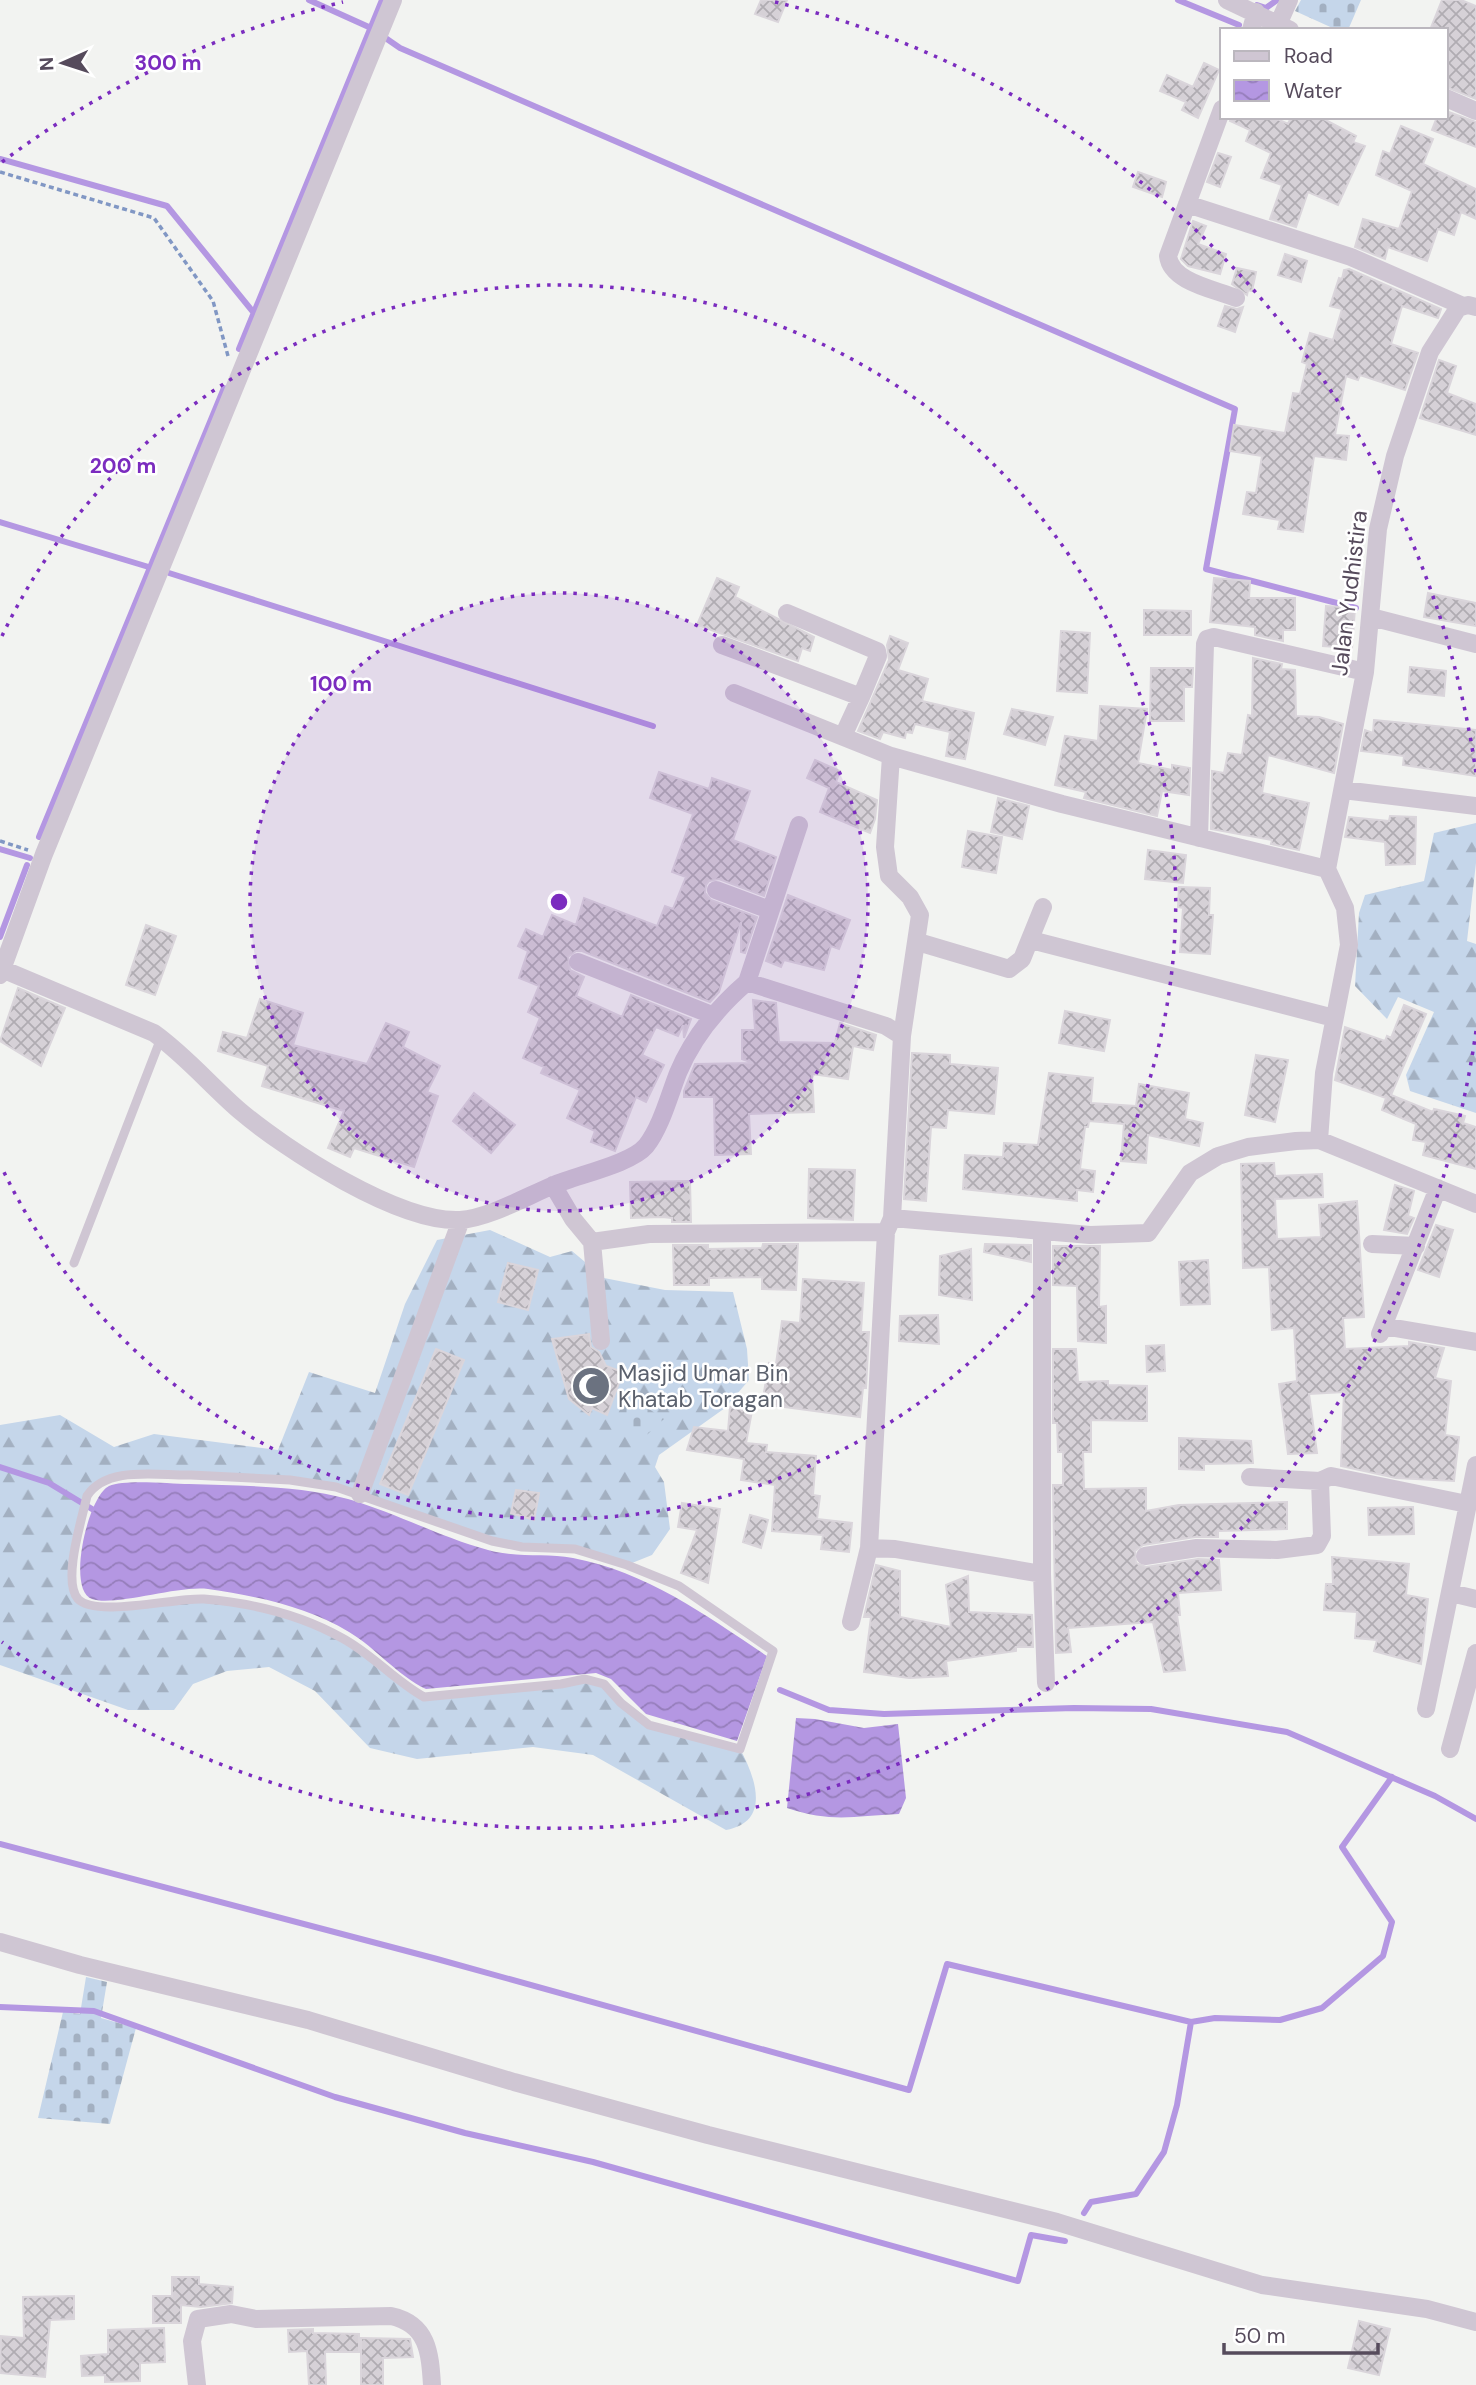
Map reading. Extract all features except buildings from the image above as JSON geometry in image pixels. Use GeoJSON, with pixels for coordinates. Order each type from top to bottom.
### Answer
{"type":"FeatureCollection","features":[{"type":"Feature","properties":{"kind":"street"},"geometry":{"type":"LineString","coordinates":[[393,0],[44,855],[1,972],[141,1026],[161,1038],[241,1112],[327,1172],[400,1207],[461,1220],[506,1206],[553,1185],[631,1157],[646,1147],[680,1069],[712,1015],[747,982],[799,825]]}},
{"type":"Feature","properties":{"kind":"street"},"geometry":{"type":"LineString","coordinates":[[1227,0],[1254,21],[1284,27],[1289,0]]}},
{"type":"Feature","properties":{"kind":"street"},"geometry":{"type":"LineString","coordinates":[[1448,99],[1476,111]]}},
{"type":"Feature","properties":{"kind":"street"},"geometry":{"type":"LineString","coordinates":[[1220,114],[1172,243],[1169,267],[1177,274],[1236,298]]}},
{"type":"Feature","properties":{"kind":"street"},"geometry":{"type":"LineString","coordinates":[[1187,204],[1351,257],[1470,306]]}},
{"type":"Feature","properties":{"kind":"street","name":"Jalan Yudhistira"},"geometry":{"type":"LineString","coordinates":[[1327,869],[1365,672],[1378,529],[1408,411],[1430,352],[1456,311],[1470,306]]}},
{"type":"Feature","properties":{"kind":"street"},"geometry":{"type":"LineString","coordinates":[[788,613],[877,651],[878,656],[844,736]]}},
{"type":"Feature","properties":{"kind":"street"},"geometry":{"type":"LineString","coordinates":[[1371,617],[1476,644]]}},
{"type":"Feature","properties":{"kind":"street"},"geometry":{"type":"LineString","coordinates":[[1199,838],[1207,639],[1214,637],[1365,672]]}},
{"type":"Feature","properties":{"kind":"street"},"geometry":{"type":"LineString","coordinates":[[722,645],[860,697]]}},
{"type":"Feature","properties":{"kind":"street"},"geometry":{"type":"LineString","coordinates":[[734,693],[891,756],[1062,804],[1327,869],[1345,908],[1349,944],[1324,1073],[1319,1140]]}},
{"type":"Feature","properties":{"kind":"street"},"geometry":{"type":"LineString","coordinates":[[851,1622],[869,1548],[902,1036],[920,915],[910,897],[889,876],[885,847],[891,756]]}},
{"type":"Feature","properties":{"kind":"street"},"geometry":{"type":"LineString","coordinates":[[1343,790],[1476,806]]}},
{"type":"Feature","properties":{"kind":"street"},"geometry":{"type":"LineString","coordinates":[[716,891],[770,911]]}},
{"type":"Feature","properties":{"kind":"street"},"geometry":{"type":"LineString","coordinates":[[918,942],[1009,970],[1022,959],[1043,907]]}},
{"type":"Feature","properties":{"kind":"street"},"geometry":{"type":"LineString","coordinates":[[1031,940],[1335,1018]]}},
{"type":"Feature","properties":{"kind":"street"},"geometry":{"type":"LineString","coordinates":[[578,962],[712,1015]]}},
{"type":"Feature","properties":{"kind":"street"},"geometry":{"type":"LineString","coordinates":[[747,982],[886,1026],[902,1036]]}},
{"type":"Feature","properties":{"kind":"street"},"geometry":{"type":"LineString","coordinates":[[592,1242],[649,1234],[889,1225],[1090,1235],[1148,1233],[1189,1173],[1218,1156],[1248,1147],[1319,1140],[1476,1204]]}},
{"type":"Feature","properties":{"kind":"street"},"geometry":{"type":"LineString","coordinates":[[553,1185],[573,1219],[592,1242],[601,1341]]}},
{"type":"Feature","properties":{"kind":"street"},"geometry":{"type":"LineString","coordinates":[[1438,1188],[1381,1331],[1476,1342]]}},
{"type":"Feature","properties":{"kind":"street"},"geometry":{"type":"LineString","coordinates":[[360,1494],[461,1220]]}},
{"type":"Feature","properties":{"kind":"street"},"geometry":{"type":"LineString","coordinates":[[1042,1231],[1042,1574],[1046,1683]]}},
{"type":"Feature","properties":{"kind":"street"},"geometry":{"type":"LineString","coordinates":[[1372,1244],[1416,1246]]}},
{"type":"Feature","properties":{"kind":"street"},"geometry":{"type":"LineString","coordinates":[[1426,1709],[1476,1465]]}},
{"type":"Feature","properties":{"kind":"street"},"geometry":{"type":"LineString","coordinates":[[1250,1477],[1320,1481],[1331,1476],[1467,1504]]}},
{"type":"Feature","properties":{"kind":"street"},"geometry":{"type":"LineString","coordinates":[[1145,1556],[1197,1548],[1277,1550],[1317,1545],[1322,1536],[1320,1481]]}},
{"type":"Feature","properties":{"kind":"street"},"geometry":{"type":"LineString","coordinates":[[869,1548],[895,1549],[1042,1574]]}},
{"type":"Feature","properties":{"kind":"street"},"geometry":{"type":"LineString","coordinates":[[1451,1593],[1476,1599]]}},
{"type":"Feature","properties":{"kind":"street"},"geometry":{"type":"LineString","coordinates":[[1450,1749],[1476,1653]]}},
{"type":"Feature","properties":{"kind":"street"},"geometry":{"type":"LineString","coordinates":[[0,1942],[80,1965],[308,2020],[439,2060],[708,2135],[1057,2222],[1262,2285],[1427,2309],[1476,2322]]}},
{"type":"Feature","properties":{"kind":"street"},"geometry":{"type":"LineString","coordinates":[[197,2385],[192,2341],[194,2327],[198,2319],[231,2314],[256,2319],[391,2316],[405,2319],[422,2333],[430,2349],[432,2385]]}},
{"type":"Feature","properties":{"kind":"lane"},"geometry":{"type":"LineString","coordinates":[[74,1263],[161,1038]]}},
{"type":"Feature","properties":{"kind":"lane"},"geometry":{"type":"LineString","coordinates":[[178,1475],[290,1480],[360,1494],[492,1541],[522,1547],[575,1549],[679,1586],[769,1647],[774,1657],[740,1749],[649,1724],[621,1703],[604,1684],[592,1680],[424,1697],[342,1638],[290,1615],[202,1599],[91,1606],[75,1596],[71,1579],[87,1496],[107,1478],[178,1475]]}},
{"type":"Feature","properties":{"kind":"path"},"geometry":{"type":"LineString","coordinates":[[0,172],[154,218],[212,301],[236,385]]}},
{"type":"Feature","properties":{"kind":"path"},"geometry":{"type":"LineString","coordinates":[[0,841],[44,855]]}},
{"type":"Feature","properties":{"kind":"green space"},"geometry":{"type":"Polygon","coordinates":[[[1301,0],[1361,0],[1349,28],[1333,28],[1295,11],[1301,0]]]}},
{"type":"Feature","properties":{"kind":"green space"},"geometry":{"type":"Polygon","coordinates":[[[1476,823],[1476,863],[1467,941],[1476,944],[1476,1113],[1410,1091],[1406,1075],[1434,1012],[1398,997],[1387,1019],[1355,986],[1359,913],[1365,895],[1424,881],[1434,833],[1476,823]]]}},
{"type":"Feature","properties":{"kind":"green space"},"geometry":{"type":"Polygon","coordinates":[[[490,1230],[550,1257],[572,1251],[604,1278],[665,1290],[733,1292],[747,1349],[749,1380],[725,1408],[659,1455],[655,1467],[664,1482],[670,1529],[652,1555],[627,1565],[575,1549],[492,1541],[372,1499],[290,1480],[116,1476],[92,1488],[71,1579],[75,1596],[91,1606],[202,1599],[290,1614],[342,1638],[424,1697],[585,1679],[604,1684],[649,1725],[740,1749],[751,1773],[756,1797],[749,1818],[726,1830],[593,1755],[533,1747],[417,1759],[370,1748],[315,1691],[269,1667],[227,1671],[193,1684],[174,1710],[128,1710],[0,1665],[0,1425],[60,1415],[114,1447],[154,1434],[278,1450],[309,1372],[375,1393],[405,1304],[437,1240],[490,1230]]]}},
{"type":"Feature","properties":{"kind":"green space"},"geometry":{"type":"Polygon","coordinates":[[[631,1397],[664,1419],[637,1444],[618,1423],[631,1397]]]}},
{"type":"Feature","properties":{"kind":"green space"},"geometry":{"type":"Polygon","coordinates":[[[86,1977],[107,1982],[101,2018],[136,2028],[110,2124],[38,2118],[63,2012],[80,2014],[86,1977]]]}},
{"type":"Feature","properties":{"kind":"water"},"geometry":{"type":"Polygon","coordinates":[[[148,1482],[269,1487],[348,1499],[488,1550],[573,1558],[600,1565],[675,1597],[767,1656],[737,1741],[646,1714],[611,1679],[596,1673],[426,1689],[406,1677],[349,1632],[299,1609],[208,1589],[180,1590],[102,1601],[92,1599],[84,1592],[80,1562],[83,1543],[94,1507],[101,1493],[109,1486],[148,1482]]]}},
{"type":"Feature","properties":{"kind":"water"},"geometry":{"type":"Polygon","coordinates":[[[796,1718],[864,1728],[898,1724],[906,1798],[899,1814],[830,1817],[787,1808],[796,1718]]]}},
{"type":"Feature","properties":{"kind":"waterway"},"geometry":{"type":"LineString","coordinates":[[309,0],[371,28],[400,48],[1235,409],[1206,569],[1356,608]]}},
{"type":"Feature","properties":{"kind":"waterway"},"geometry":{"type":"LineString","coordinates":[[239,349],[382,0]]}},
{"type":"Feature","properties":{"kind":"waterway"},"geometry":{"type":"LineString","coordinates":[[1178,0],[1239,25]]}},
{"type":"Feature","properties":{"kind":"waterway"},"geometry":{"type":"LineString","coordinates":[[1257,5],[1266,8],[1277,0]]}},
{"type":"Feature","properties":{"kind":"waterway"},"geometry":{"type":"LineString","coordinates":[[0,159],[167,206],[254,313]]}},
{"type":"Feature","properties":{"kind":"waterway"},"geometry":{"type":"LineString","coordinates":[[39,837],[224,388]]}},
{"type":"Feature","properties":{"kind":"waterway"},"geometry":{"type":"LineString","coordinates":[[0,522],[152,568]]}},
{"type":"Feature","properties":{"kind":"waterway"},"geometry":{"type":"LineString","coordinates":[[169,573],[653,726]]}},
{"type":"Feature","properties":{"kind":"waterway"},"geometry":{"type":"LineString","coordinates":[[0,849],[30,858]]}},
{"type":"Feature","properties":{"kind":"waterway"},"geometry":{"type":"LineString","coordinates":[[0,937],[27,865]]}},
{"type":"Feature","properties":{"kind":"waterway"},"geometry":{"type":"LineString","coordinates":[[0,1467],[49,1483],[92,1509]]}},
{"type":"Feature","properties":{"kind":"waterway"},"geometry":{"type":"LineString","coordinates":[[780,1690],[829,1710],[884,1714],[1074,1708],[1151,1709],[1287,1732],[1435,1796],[1476,1819]]}},
{"type":"Feature","properties":{"kind":"waterway"},"geometry":{"type":"LineString","coordinates":[[1084,2213],[1091,2202],[1136,2194],[1164,2152],[1177,2105],[1191,2022],[1215,2018],[1280,2020],[1322,2008],[1383,1956],[1392,1922],[1342,1847],[1392,1777]]}},
{"type":"Feature","properties":{"kind":"waterway"},"geometry":{"type":"LineString","coordinates":[[0,1844],[437,1959],[909,2090],[947,1964],[1191,2022]]}},
{"type":"Feature","properties":{"kind":"waterway"},"geometry":{"type":"LineString","coordinates":[[0,2007],[94,2011],[335,2097],[465,2133],[593,2162],[1018,2281],[1031,2235],[1065,2241]]}},
{"type":"Feature","properties":{"kind":"place","name":"Masjid Umar Bin Khatab Toragan"},"geometry":{"type":"Point","coordinates":[591,1386]}}]}
